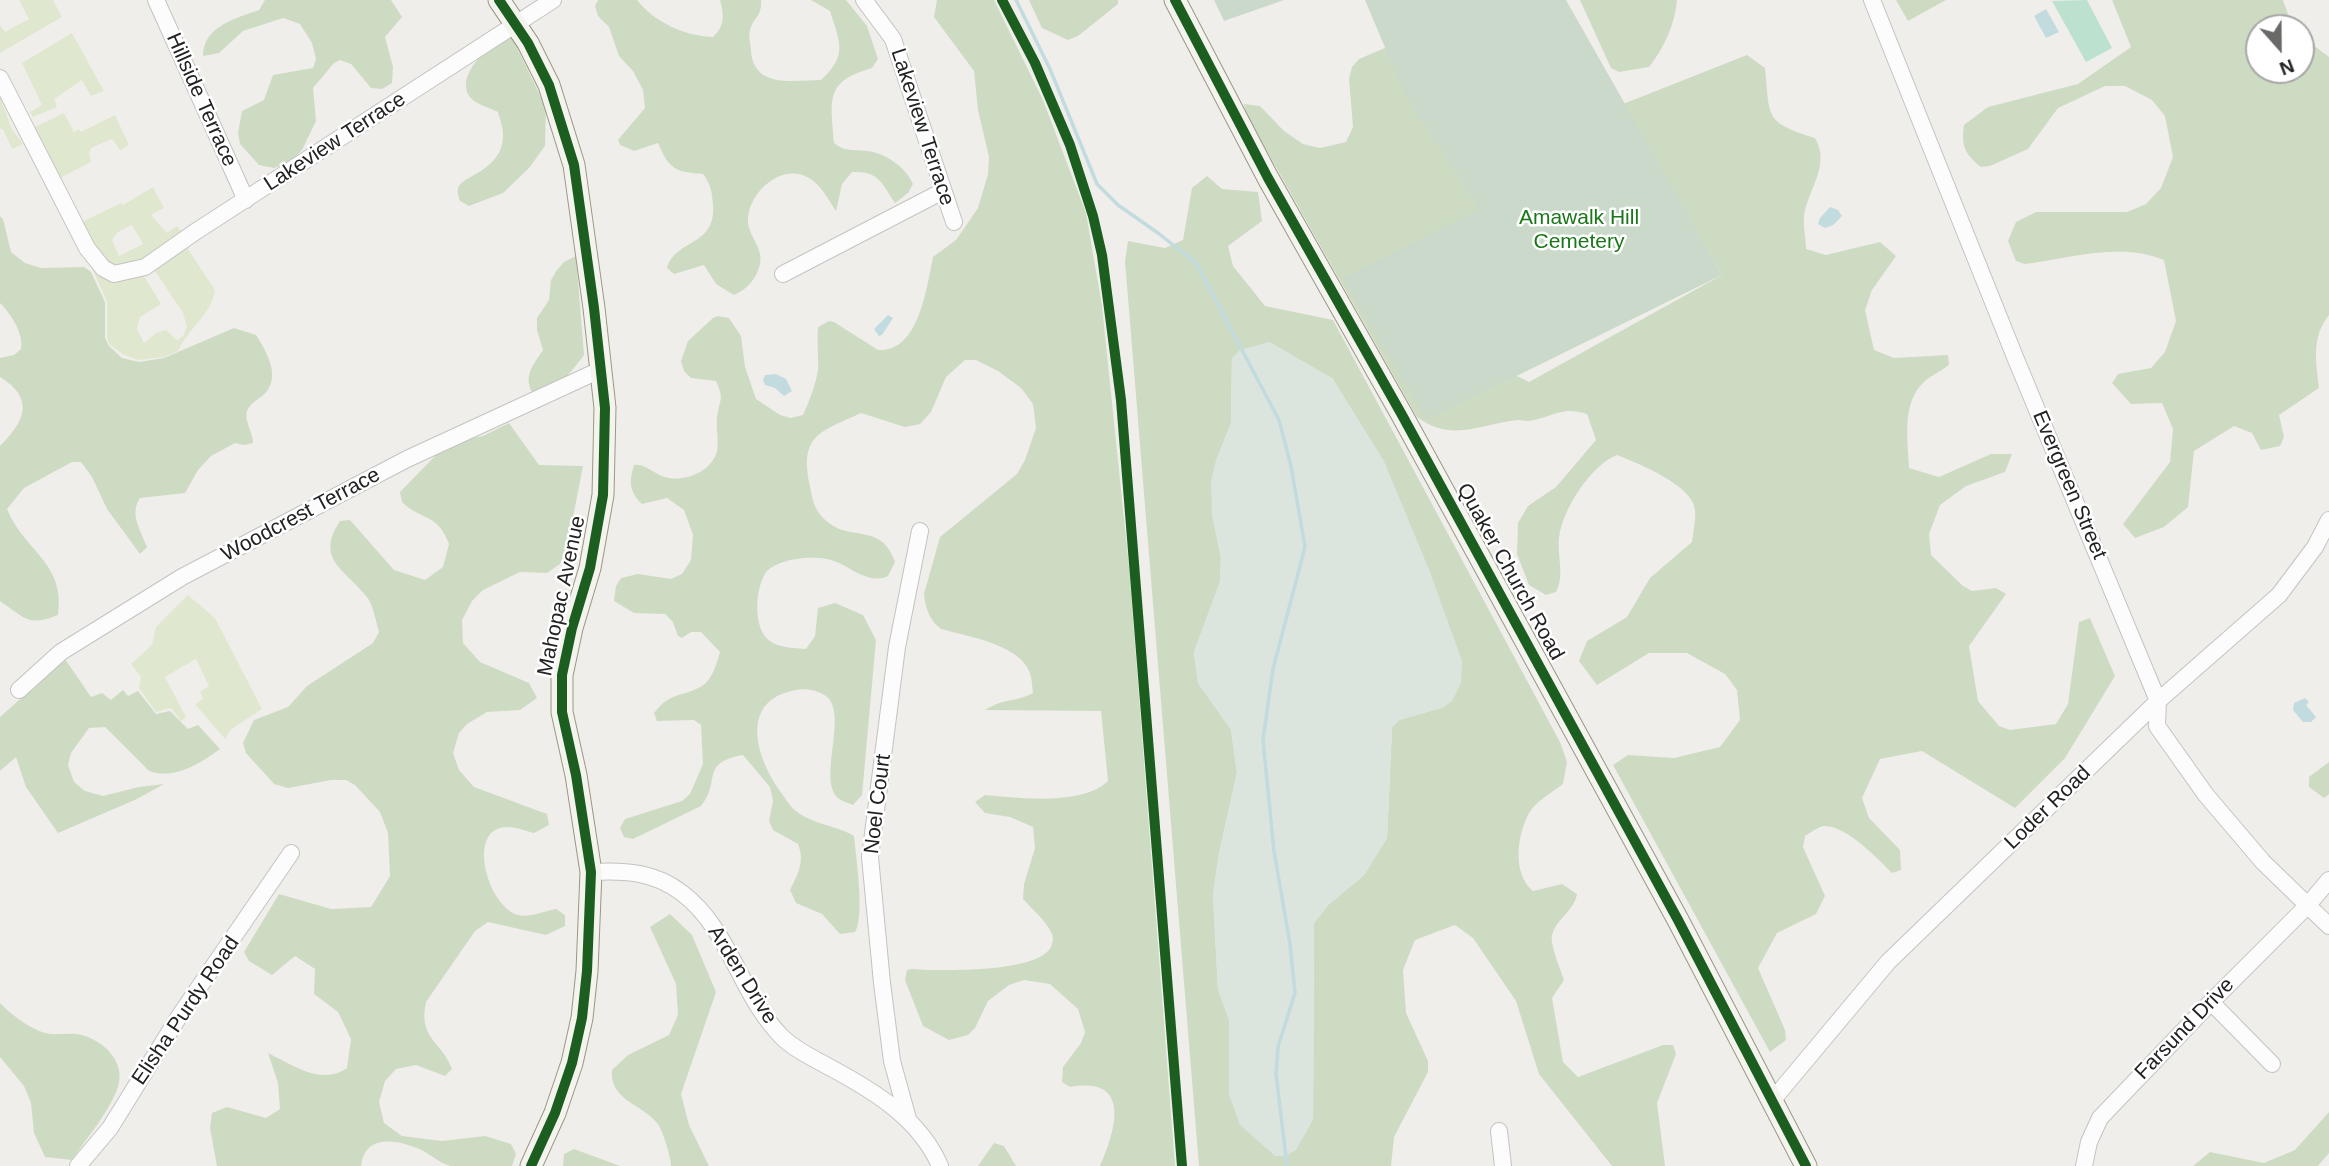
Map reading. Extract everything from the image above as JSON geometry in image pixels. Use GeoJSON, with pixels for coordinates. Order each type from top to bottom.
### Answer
{"type":"FeatureCollection","features":[{"type":"Feature","properties":{"kind":"street","name":"Hillside Terrace"},"geometry":{"type":"LineString","coordinates":[[156,0],[246,200]]}},
{"type":"Feature","properties":{"kind":"street","name":"Mahopac Avenue"},"geometry":{"type":"LineString","coordinates":[[499,0],[528,43],[549,85],[574,165],[605,408],[603,495],[590,568],[572,628],[562,675],[562,712],[576,775],[592,872],[592,906],[582,1018],[572,1063],[555,1113],[531,1166]]}},
{"type":"Feature","properties":{"kind":"street","name":"Lakeview Terrace"},"geometry":{"type":"LineString","coordinates":[[0,78],[87,248],[103,268],[114,274],[145,267],[553,0]]}},
{"type":"Feature","properties":{"kind":"street","name":"Lakeview Terrace"},"geometry":{"type":"LineString","coordinates":[[864,0],[893,39],[954,222]]}},
{"type":"Feature","properties":{"kind":"street","name":"Quaker Church Road"},"geometry":{"type":"LineString","coordinates":[[1175,0],[1268,178],[1402,415],[1671,908],[1806,1166]]}},
{"type":"Feature","properties":{"kind":"street","name":"Evergreen Street"},"geometry":{"type":"LineString","coordinates":[[1872,0],[2063,476],[2104,566],[2158,701],[2157,726],[2206,795],[2263,862],[2329,926]]}},
{"type":"Feature","properties":{"kind":"street"},"geometry":{"type":"LineString","coordinates":[[783,274],[943,191]]}},
{"type":"Feature","properties":{"kind":"street","name":"Woodcrest Terrace"},"geometry":{"type":"LineString","coordinates":[[19,690],[61,652],[183,577],[407,459],[600,370]]}},
{"type":"Feature","properties":{"kind":"street","name":"Loder Road"},"geometry":{"type":"LineString","coordinates":[[1772,1102],[1888,962],[2158,701],[2279,595],[2315,547],[2329,520]]}},
{"type":"Feature","properties":{"kind":"street","name":"Noel Court"},"geometry":{"type":"LineString","coordinates":[[908,1119],[892,1061],[870,857],[897,647],[920,531]]}},
{"type":"Feature","properties":{"kind":"street","name":"Elisha Purdy Road"},"geometry":{"type":"LineString","coordinates":[[78,1166],[110,1128],[180,1015],[291,853]]}},
{"type":"Feature","properties":{"kind":"street","name":"Arden Drive"},"geometry":{"type":"LineString","coordinates":[[592,872],[622,870],[641,873],[665,881],[685,895],[715,928],[762,1015],[784,1039],[856,1081],[908,1119],[934,1153],[940,1166]]}},
{"type":"Feature","properties":{"kind":"street","name":"Farsund Drive"},"geometry":{"type":"LineString","coordinates":[[2084,1166],[2089,1142],[2100,1118],[2307,906],[2329,880]]}},
{"type":"Feature","properties":{"kind":"street"},"geometry":{"type":"LineString","coordinates":[[2211,1002],[2272,1064]]}},
{"type":"Feature","properties":{"kind":"street"},"geometry":{"type":"LineString","coordinates":[[1499,1131],[1503,1166]]}},
{"type":"Feature","properties":{"kind":"green space"},"geometry":{"type":"Polygon","coordinates":[[[19,0],[53,0],[62,17],[0,53],[0,25],[5,32],[29,19],[19,0]]]}},
{"type":"Feature","properties":{"kind":"green space"},"geometry":{"type":"Polygon","coordinates":[[[265,0],[391,0],[402,17],[385,37],[393,67],[392,83],[382,89],[371,88],[351,64],[340,60],[334,63],[313,88],[316,121],[302,150],[291,162],[274,168],[259,165],[240,144],[238,133],[242,111],[264,100],[273,75],[313,68],[316,59],[312,43],[300,24],[283,18],[243,31],[219,53],[203,56],[209,37],[215,30],[259,10],[265,0]]]}},
{"type":"Feature","properties":{"kind":"green space"},"geometry":{"type":"Polygon","coordinates":[[[598,0],[637,0],[652,15],[681,31],[713,37],[720,29],[722,20],[720,0],[761,0],[759,13],[749,32],[754,63],[759,72],[767,77],[787,81],[821,80],[830,71],[838,56],[837,32],[830,11],[811,0],[846,0],[867,26],[878,59],[872,68],[856,73],[838,86],[832,104],[834,143],[845,149],[874,152],[894,162],[913,184],[908,193],[895,203],[874,176],[852,172],[842,184],[836,211],[821,188],[809,178],[799,174],[778,177],[761,190],[750,209],[748,225],[761,258],[754,279],[747,287],[734,295],[716,284],[704,265],[674,274],[667,268],[672,258],[702,235],[712,219],[711,189],[703,174],[674,168],[658,143],[634,151],[620,145],[618,140],[645,108],[643,90],[633,71],[619,56],[609,27],[598,16],[595,6],[598,0]]]}},
{"type":"Feature","properties":{"kind":"green space"},"geometry":{"type":"Polygon","coordinates":[[[937,0],[994,0],[1043,100],[1086,213],[1102,306],[1129,567],[1175,1166],[1100,1166],[1114,1122],[1111,1098],[1103,1090],[1090,1086],[1070,1087],[1062,1082],[1063,1067],[1081,1043],[1085,1032],[1078,1009],[1050,984],[1024,980],[1009,985],[988,1001],[975,1028],[968,1035],[949,1040],[923,1026],[905,980],[907,970],[910,969],[994,968],[1030,961],[1043,955],[1051,947],[1052,934],[1023,899],[1024,884],[1035,848],[1033,827],[1010,817],[985,813],[975,802],[985,795],[1067,797],[1097,789],[1108,781],[1101,711],[985,710],[1033,693],[1029,671],[1014,654],[1003,648],[941,629],[931,618],[926,604],[924,594],[940,537],[1017,474],[1036,428],[1033,404],[1021,388],[998,371],[976,360],[965,360],[946,377],[931,412],[920,424],[905,427],[861,413],[824,431],[810,446],[807,469],[815,507],[824,519],[838,528],[874,537],[882,542],[895,562],[888,576],[867,577],[830,560],[805,558],[773,566],[767,571],[760,587],[757,607],[760,627],[773,643],[806,649],[815,636],[818,608],[835,603],[863,615],[876,640],[862,795],[853,805],[839,799],[832,789],[830,777],[835,717],[826,696],[803,689],[778,696],[766,705],[759,717],[757,731],[764,762],[791,807],[803,816],[854,836],[860,900],[855,932],[840,934],[822,914],[796,903],[790,890],[801,862],[798,844],[773,830],[769,821],[773,801],[770,787],[743,755],[729,758],[716,768],[707,797],[701,806],[633,839],[624,837],[620,828],[625,819],[682,801],[690,794],[703,764],[701,725],[694,720],[657,721],[654,713],[671,698],[695,690],[706,683],[714,671],[720,652],[701,632],[691,632],[682,638],[678,636],[673,622],[665,614],[634,613],[614,601],[616,586],[621,578],[638,574],[671,579],[682,574],[691,560],[693,535],[684,510],[667,498],[642,504],[631,486],[634,465],[676,479],[698,473],[714,458],[718,447],[717,418],[721,400],[719,388],[716,381],[691,378],[684,371],[681,361],[688,341],[713,318],[729,318],[741,336],[745,367],[756,399],[780,415],[791,418],[803,415],[814,388],[818,367],[818,327],[829,321],[834,322],[878,350],[892,348],[903,341],[912,330],[924,300],[933,257],[956,240],[978,208],[988,174],[989,157],[978,110],[974,71],[934,17],[937,0]]]}},
{"type":"Feature","properties":{"kind":"green space"},"geometry":{"type":"Polygon","coordinates":[[[1029,0],[1118,0],[1118,4],[1078,36],[1068,40],[1042,28],[1029,0]]]}},
{"type":"Feature","properties":{"kind":"green space"},"geometry":{"type":"Polygon","coordinates":[[[1214,0],[1284,0],[1224,21],[1214,0]]]}},
{"type":"Feature","properties":{"kind":"green space","name":"Amawalk Hill Cemetery"},"geometry":{"type":"Polygon","coordinates":[[[1365,0],[1566,0],[1722,275],[1427,420],[1343,278],[1479,209],[1405,95],[1365,0]]]}},
{"type":"Feature","properties":{"kind":"green space"},"geometry":{"type":"Polygon","coordinates":[[[1580,0],[1677,0],[1668,35],[1649,67],[1619,72],[1611,68],[1580,0]]]}},
{"type":"Feature","properties":{"kind":"green space"},"geometry":{"type":"Polygon","coordinates":[[[1896,0],[1946,0],[1908,21],[1896,0]]]}},
{"type":"Feature","properties":{"kind":"green space"},"geometry":{"type":"Polygon","coordinates":[[[2087,0],[2112,48],[2086,62],[2052,1],[2087,0]]]}},
{"type":"Feature","properties":{"kind":"green space"},"geometry":{"type":"Polygon","coordinates":[[[2112,0],[2283,0],[2288,14],[2245,14],[2245,84],[2315,84],[2315,46],[2329,57],[2329,315],[2317,341],[2319,388],[2279,415],[2284,437],[2280,446],[2261,450],[2252,433],[2234,426],[2194,451],[2188,507],[2164,527],[2135,538],[2123,524],[2170,462],[2173,429],[2162,403],[2131,404],[2112,383],[2118,374],[2151,368],[2165,352],[2176,321],[2164,260],[2131,252],[2113,252],[2025,264],[2016,261],[2008,241],[2016,222],[2036,212],[2127,212],[2146,204],[2161,188],[2173,157],[2165,116],[2152,100],[2125,86],[2105,86],[2058,108],[2028,149],[1990,166],[1981,167],[1971,158],[1963,139],[1964,125],[1988,107],[2078,84],[2131,47],[2112,0]]]}},
{"type":"Feature","properties":{"kind":"green space"},"geometry":{"type":"Polygon","coordinates":[[[72,33],[104,91],[91,96],[82,80],[54,99],[57,107],[33,117],[30,112],[42,105],[22,63],[72,33]]]}},
{"type":"Feature","properties":{"kind":"green space"},"geometry":{"type":"Polygon","coordinates":[[[512,37],[546,108],[545,146],[529,168],[503,193],[469,206],[460,201],[458,189],[496,157],[503,135],[498,112],[470,97],[466,88],[467,79],[471,69],[486,52],[512,37]]]}},
{"type":"Feature","properties":{"kind":"green space"},"geometry":{"type":"Polygon","coordinates":[[[1385,48],[1483,193],[1513,374],[1529,382],[1722,275],[1623,104],[1747,55],[1765,68],[1773,116],[1786,127],[1815,138],[1819,148],[1820,167],[1804,216],[1806,249],[1826,255],[1880,242],[1896,256],[1872,290],[1865,310],[1874,350],[1894,358],[1948,355],[1949,365],[1925,381],[1912,400],[1907,434],[1909,468],[1939,477],[1991,454],[2012,454],[2005,472],[1966,486],[1940,505],[1929,534],[1931,555],[1963,586],[1972,591],[1996,588],[2006,594],[1969,646],[1978,701],[1999,726],[2010,730],[2056,724],[2068,704],[2079,622],[2090,618],[2115,676],[2065,758],[2015,808],[1922,751],[1880,759],[1862,798],[1869,818],[1900,850],[1901,870],[1892,873],[1861,844],[1833,827],[1824,826],[1805,836],[1803,847],[1825,896],[1816,914],[1777,933],[1758,968],[1785,1030],[1786,1040],[1770,1052],[1613,765],[1628,755],[1674,758],[1720,747],[1740,720],[1737,690],[1725,674],[1687,653],[1649,653],[1597,685],[1579,661],[1587,641],[1627,617],[1650,578],[1692,542],[1695,510],[1692,501],[1675,484],[1637,463],[1617,455],[1607,460],[1579,490],[1561,527],[1559,586],[1556,592],[1546,595],[1529,585],[1517,554],[1518,523],[1528,506],[1556,487],[1596,440],[1587,414],[1563,411],[1528,421],[1517,420],[1466,430],[1442,429],[1417,417],[1246,114],[1244,104],[1260,106],[1284,131],[1303,144],[1320,148],[1346,142],[1353,127],[1349,79],[1352,67],[1359,59],[1385,48]]]}},
{"type":"Feature","properties":{"kind":"green space"},"geometry":{"type":"Polygon","coordinates":[[[0,97],[12,129],[23,144],[12,149],[3,129],[0,129],[0,97]]]}},
{"type":"Feature","properties":{"kind":"green space"},"geometry":{"type":"Polygon","coordinates":[[[64,113],[74,132],[79,129],[81,132],[115,115],[129,145],[120,150],[112,139],[91,148],[91,162],[60,178],[33,128],[64,113]]]}},
{"type":"Feature","properties":{"kind":"green space"},"geometry":{"type":"Polygon","coordinates":[[[1207,176],[1222,189],[1258,192],[1262,221],[1228,246],[1233,266],[1265,306],[1333,320],[1560,742],[1567,762],[1563,784],[1529,813],[1519,843],[1519,864],[1526,883],[1533,891],[1562,884],[1577,894],[1552,935],[1554,952],[1564,980],[1552,998],[1563,1062],[1578,1077],[1663,1045],[1673,1045],[1676,1054],[1657,1103],[1665,1166],[1612,1166],[1539,1074],[1516,1001],[1473,938],[1455,925],[1415,940],[1403,970],[1406,1013],[1428,1061],[1428,1072],[1394,1137],[1391,1166],[1199,1166],[1125,261],[1128,241],[1165,248],[1183,240],[1192,188],[1207,176]],[[1269,342],[1232,358],[1231,423],[1216,461],[1212,514],[1221,557],[1220,582],[1194,652],[1198,683],[1231,729],[1237,773],[1219,853],[1213,895],[1218,989],[1229,1020],[1229,1095],[1313,1120],[1314,923],[1328,905],[1364,875],[1387,838],[1392,727],[1399,720],[1444,707],[1333,379],[1269,342]]]}},
{"type":"Feature","properties":{"kind":"green space"},"geometry":{"type":"Polygon","coordinates":[[[153,187],[164,208],[151,215],[167,233],[177,226],[182,232],[145,258],[124,265],[114,264],[98,251],[82,222],[121,203],[123,205],[153,187]],[[132,225],[118,232],[112,240],[119,256],[143,244],[132,225]]]}},
{"type":"Feature","properties":{"kind":"green space"},"geometry":{"type":"Polygon","coordinates":[[[0,216],[11,252],[25,263],[41,268],[84,267],[91,272],[105,302],[105,338],[109,346],[122,358],[139,362],[164,358],[234,328],[256,335],[272,370],[271,384],[267,391],[247,411],[253,443],[235,443],[211,456],[198,470],[185,493],[140,498],[136,516],[147,547],[140,554],[107,509],[92,477],[81,462],[72,462],[24,488],[7,509],[23,536],[50,570],[59,597],[58,615],[40,620],[27,619],[0,601],[0,446],[20,419],[22,402],[19,394],[0,377],[0,358],[14,355],[21,349],[21,337],[16,324],[0,303],[0,216]]]}},
{"type":"Feature","properties":{"kind":"green space"},"geometry":{"type":"Polygon","coordinates":[[[186,246],[215,290],[209,307],[178,351],[164,357],[138,360],[124,355],[109,344],[107,302],[92,268],[110,278],[144,276],[161,304],[140,317],[137,329],[144,343],[156,333],[166,330],[177,340],[183,336],[187,327],[183,313],[153,268],[186,246]]]}},
{"type":"Feature","properties":{"kind":"green space"},"geometry":{"type":"Polygon","coordinates":[[[576,256],[584,355],[556,385],[532,392],[529,375],[543,350],[537,330],[537,318],[549,300],[551,280],[557,270],[564,262],[576,256]]]}},
{"type":"Feature","properties":{"kind":"green space"},"geometry":{"type":"Polygon","coordinates":[[[509,423],[539,465],[583,466],[567,548],[560,564],[547,573],[520,572],[483,590],[472,601],[462,620],[463,643],[480,662],[529,683],[537,698],[520,710],[487,712],[467,724],[459,733],[453,753],[459,770],[474,787],[547,814],[549,825],[534,833],[510,827],[494,831],[487,840],[484,853],[486,868],[490,884],[507,909],[522,916],[556,909],[565,915],[565,926],[546,935],[488,922],[475,931],[426,1002],[424,1014],[428,1032],[452,1069],[445,1076],[416,1065],[396,1069],[385,1081],[379,1102],[384,1123],[402,1136],[442,1141],[485,1136],[511,1144],[516,1154],[512,1166],[451,1166],[417,1148],[382,1142],[368,1149],[361,1166],[217,1166],[210,1128],[212,1113],[227,1107],[266,1118],[280,1109],[278,1083],[268,1053],[307,1072],[327,1075],[347,1068],[351,1039],[338,1012],[314,994],[315,969],[295,956],[272,975],[249,961],[244,952],[279,894],[331,909],[371,907],[390,876],[388,833],[380,812],[355,785],[346,780],[288,788],[274,784],[246,753],[243,743],[254,720],[288,707],[307,686],[373,643],[379,632],[369,600],[332,556],[330,546],[340,521],[350,520],[394,570],[425,580],[443,567],[449,544],[434,522],[402,502],[400,492],[440,451],[467,439],[483,436],[509,423]]]}},
{"type":"Feature","properties":{"kind":"green space"},"geometry":{"type":"Polygon","coordinates":[[[188,595],[215,618],[262,709],[230,730],[225,739],[195,704],[203,699],[200,692],[209,686],[196,659],[165,677],[186,717],[181,721],[171,708],[156,712],[139,688],[141,677],[131,664],[152,645],[156,627],[188,595]]]}},
{"type":"Feature","properties":{"kind":"green space"},"geometry":{"type":"Polygon","coordinates":[[[65,659],[91,697],[102,693],[111,700],[123,690],[128,696],[138,691],[156,714],[170,711],[188,729],[198,725],[220,749],[186,769],[159,773],[149,771],[105,727],[89,728],[71,753],[68,765],[74,782],[85,791],[103,796],[164,784],[137,799],[58,833],[26,787],[16,757],[0,771],[0,717],[65,659]]]}},
{"type":"Feature","properties":{"kind":"green space"},"geometry":{"type":"Polygon","coordinates":[[[2329,762],[2329,794],[2324,798],[2309,787],[2309,777],[2329,762]]]}},
{"type":"Feature","properties":{"kind":"green space"},"geometry":{"type":"Polygon","coordinates":[[[670,914],[692,935],[716,992],[681,1094],[689,1125],[709,1166],[671,1166],[657,1123],[621,1095],[612,1080],[612,1070],[628,1055],[669,1035],[678,1015],[676,984],[650,927],[670,914]]]}},
{"type":"Feature","properties":{"kind":"green space"},"geometry":{"type":"Polygon","coordinates":[[[0,1003],[36,1030],[50,1034],[82,1035],[98,1042],[116,1061],[120,1078],[114,1096],[72,1160],[45,1157],[34,1133],[31,1103],[24,1086],[0,1057],[0,1003]]]}},
{"type":"Feature","properties":{"kind":"green space"},"geometry":{"type":"Polygon","coordinates":[[[2329,1112],[2329,1153],[2318,1166],[2193,1166],[2210,1152],[2264,1163],[2295,1150],[2329,1112]]]}},
{"type":"Feature","properties":{"kind":"green space"},"geometry":{"type":"Polygon","coordinates":[[[994,1143],[1004,1146],[1016,1166],[978,1166],[994,1143]]]}},
{"type":"Feature","properties":{"kind":"green space"},"geometry":{"type":"Polygon","coordinates":[[[574,1149],[620,1166],[563,1166],[564,1154],[574,1149]]]}},
{"type":"Feature","properties":{"kind":"shaded area"},"geometry":{"type":"Polygon","coordinates":[[[1269,342],[1333,379],[1384,461],[1430,572],[1462,661],[1461,683],[1452,701],[1444,707],[1399,720],[1392,727],[1387,838],[1364,875],[1328,905],[1314,923],[1313,1120],[1296,1150],[1286,1156],[1275,1156],[1240,1125],[1229,1095],[1229,1020],[1218,989],[1213,895],[1219,853],[1237,773],[1231,730],[1198,683],[1194,652],[1220,582],[1221,557],[1212,514],[1211,481],[1231,423],[1232,358],[1240,350],[1269,342]]]}},
{"type":"Feature","properties":{"kind":"water"},"geometry":{"type":"Polygon","coordinates":[[[2046,9],[2059,32],[2046,38],[2034,16],[2046,9]]]}},
{"type":"Feature","properties":{"kind":"water"},"geometry":{"type":"Polygon","coordinates":[[[1830,207],[1838,210],[1842,216],[1833,225],[1825,228],[1818,224],[1830,207]]]}},
{"type":"Feature","properties":{"kind":"water"},"geometry":{"type":"Polygon","coordinates":[[[888,315],[893,318],[879,336],[874,329],[888,315]]]}},
{"type":"Feature","properties":{"kind":"water"},"geometry":{"type":"Polygon","coordinates":[[[776,374],[786,379],[792,391],[784,396],[775,388],[765,385],[763,380],[765,375],[776,374]]]}},
{"type":"Feature","properties":{"kind":"water"},"geometry":{"type":"Polygon","coordinates":[[[2305,698],[2309,702],[2306,705],[2316,717],[2311,722],[2303,722],[2293,710],[2294,703],[2305,698]]]}},
{"type":"Feature","properties":{"kind":"waterway"},"geometry":{"type":"LineString","coordinates":[[1016,0],[1050,69],[1097,184],[1118,205],[1196,263],[1279,420],[1291,466],[1305,547],[1273,669],[1263,740],[1274,851],[1290,944],[1295,993],[1278,1047],[1276,1074],[1287,1166]]}},
{"type":"Feature","properties":{"kind":"cycle path"},"geometry":{"type":"LineString","coordinates":[[499,0],[528,43],[549,85],[574,165],[605,408],[603,495],[590,568],[572,628],[562,675],[562,712],[576,775],[591,872],[587,971],[582,1018],[572,1063],[555,1113],[531,1166]]}},
{"type":"Feature","properties":{"kind":"cycle path"},"geometry":{"type":"LineString","coordinates":[[1002,0],[1035,63],[1070,145],[1093,216],[1102,255],[1121,400],[1182,1166]]}},
{"type":"Feature","properties":{"kind":"cycle path"},"geometry":{"type":"LineString","coordinates":[[1175,0],[1268,178],[1402,415],[1678,920],[1806,1166]]}}]}
